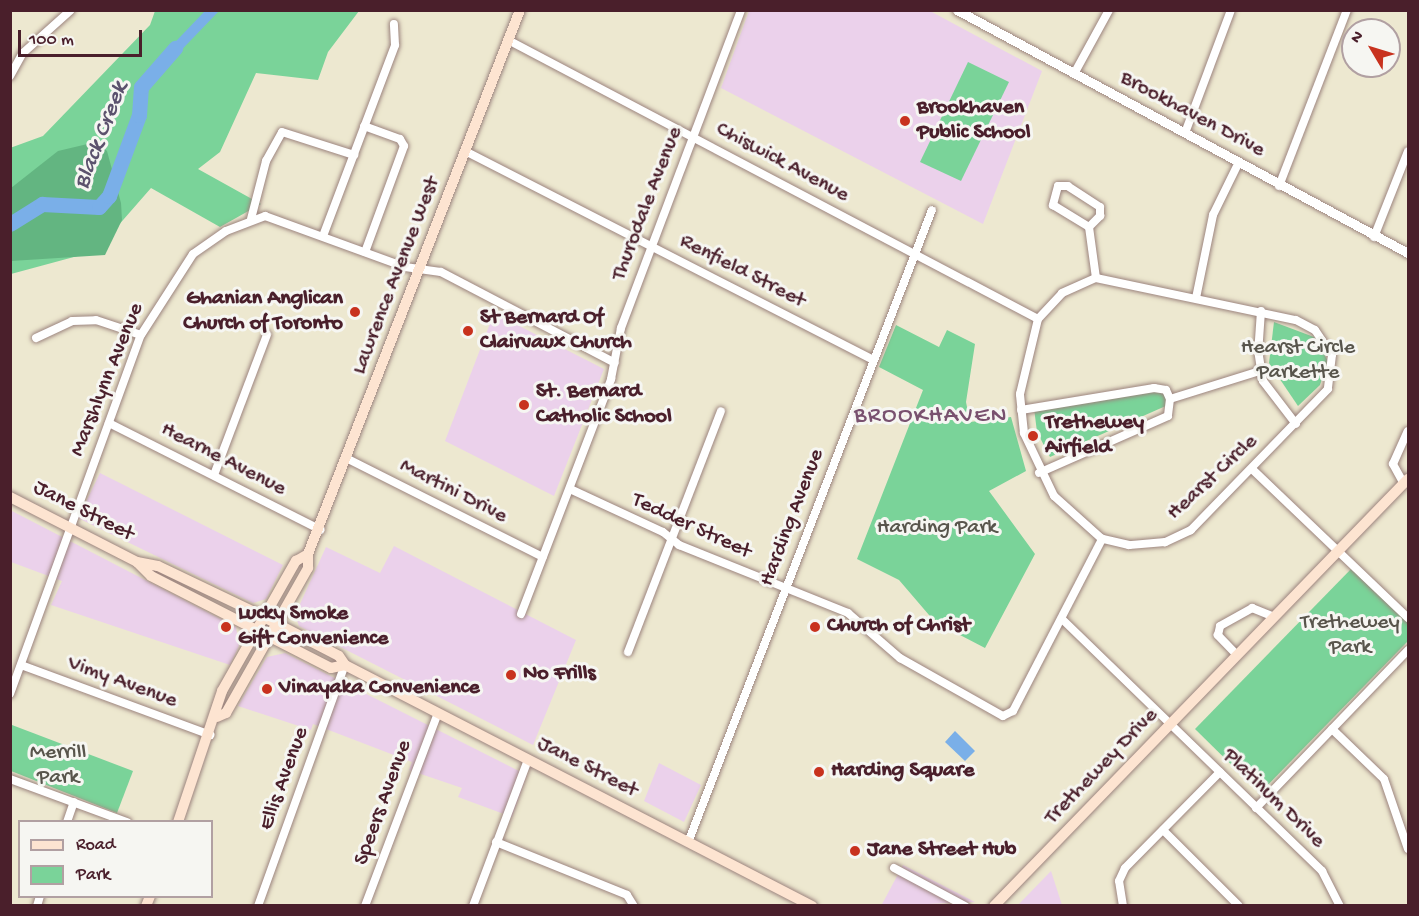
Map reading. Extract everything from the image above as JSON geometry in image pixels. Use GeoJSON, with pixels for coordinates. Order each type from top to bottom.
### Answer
{"type":"FeatureCollection","features":[{"type":"Feature","properties":{"kind":"main road","name":"Lawrence Avenue West"},"geometry":{"type":"LineString","coordinates":[[179,820],[217,717],[226,713],[308,568],[308,554],[321,530],[520,10]]}},
{"type":"Feature","properties":{"kind":"main road","name":"Trethewey Drive"},"geometry":{"type":"LineString","coordinates":[[994,906],[1406,482]]}},
{"type":"Feature","properties":{"kind":"main road","name":"Jane Street"},"geometry":{"type":"LineString","coordinates":[[10,497],[138,562],[158,566],[278,624],[339,656],[345,665],[689,840],[812,906]]}},
{"type":"Feature","properties":{"kind":"main road","name":"Lawrence Avenue West"},"geometry":{"type":"LineString","coordinates":[[217,717],[213,708],[256,630],[296,561],[308,554]]}},
{"type":"Feature","properties":{"kind":"main road","name":"Jane Street"},"geometry":{"type":"LineString","coordinates":[[138,562],[151,576],[332,668],[345,665]]}},
{"type":"Feature","properties":{"kind":"street"},"geometry":{"type":"LineString","coordinates":[[10,76],[23,53],[71,10]]}},
{"type":"Feature","properties":{"kind":"street","name":"Thurodale Avenue"},"geometry":{"type":"LineString","coordinates":[[520,614],[570,489],[615,363],[621,328],[741,10]]}},
{"type":"Feature","properties":{"kind":"street"},"geometry":{"type":"LineString","coordinates":[[1074,74],[1109,10]]}},
{"type":"Feature","properties":{"kind":"street"},"geometry":{"type":"LineString","coordinates":[[1185,133],[1231,10]]}},
{"type":"Feature","properties":{"kind":"street"},"geometry":{"type":"LineString","coordinates":[[1279,186],[1347,10]]}},
{"type":"Feature","properties":{"kind":"street","name":"Brookhaven Drive"},"geometry":{"type":"LineString","coordinates":[[962,12],[1279,186],[1408,253]]}},
{"type":"Feature","properties":{"kind":"street"},"geometry":{"type":"LineString","coordinates":[[323,236],[395,45],[394,24]]}},
{"type":"Feature","properties":{"kind":"street","name":"Chiswick Avenue"},"geometry":{"type":"LineString","coordinates":[[508,40],[913,251],[1038,319]]}},
{"type":"Feature","properties":{"kind":"street"},"geometry":{"type":"LineString","coordinates":[[364,126],[400,139],[404,146],[365,252]]}},
{"type":"Feature","properties":{"kind":"street"},"geometry":{"type":"LineString","coordinates":[[354,155],[282,132],[266,161],[251,219],[274,218],[365,252],[441,272],[615,363]]}},
{"type":"Feature","properties":{"kind":"street","name":"Renfield Street"},"geometry":{"type":"LineString","coordinates":[[465,151],[873,360]]}},
{"type":"Feature","properties":{"kind":"street"},"geometry":{"type":"LineString","coordinates":[[1374,237],[1408,151]]}},
{"type":"Feature","properties":{"kind":"street"},"geometry":{"type":"LineString","coordinates":[[1196,298],[1213,215],[1239,162]]}},
{"type":"Feature","properties":{"kind":"street"},"geometry":{"type":"LineString","coordinates":[[1058,186],[1068,186],[1100,207],[1100,216],[1089,227],[1053,205],[1058,186]]}},
{"type":"Feature","properties":{"kind":"street","name":"Harding Avenue"},"geometry":{"type":"LineString","coordinates":[[689,840],[913,251],[932,210]]}},
{"type":"Feature","properties":{"kind":"street","name":"Marshlynn Avenue"},"geometry":{"type":"LineString","coordinates":[[10,694],[141,335],[193,254],[251,219]]}},
{"type":"Feature","properties":{"kind":"street"},"geometry":{"type":"LineString","coordinates":[[1089,227],[1096,278]]}},
{"type":"Feature","properties":{"kind":"street","name":"Hearst Circle"},"geometry":{"type":"LineString","coordinates":[[1096,278],[1196,298],[1261,311],[1307,324],[1332,354],[1328,389],[1252,469],[1176,539],[1137,545],[1102,539],[1068,512],[1039,473],[1021,410],[1024,366],[1038,319],[1062,292],[1096,278]]}},
{"type":"Feature","properties":{"kind":"street"},"geometry":{"type":"LineString","coordinates":[[1261,311],[1260,371],[1296,424]]}},
{"type":"Feature","properties":{"kind":"street"},"geometry":{"type":"LineString","coordinates":[[36,339],[72,321],[96,320],[141,335]]}},
{"type":"Feature","properties":{"kind":"street"},"geometry":{"type":"LineString","coordinates":[[214,475],[267,335]]}},
{"type":"Feature","properties":{"kind":"street"},"geometry":{"type":"LineString","coordinates":[[1170,399],[1260,371]]}},
{"type":"Feature","properties":{"kind":"street"},"geometry":{"type":"LineString","coordinates":[[1021,410],[1154,388],[1166,390],[1170,399],[1167,416],[1039,473]]}},
{"type":"Feature","properties":{"kind":"street"},"geometry":{"type":"LineString","coordinates":[[628,652],[721,411]]}},
{"type":"Feature","properties":{"kind":"street","name":"Hearne Avenue"},"geometry":{"type":"LineString","coordinates":[[109,423],[321,530]]}},
{"type":"Feature","properties":{"kind":"street","name":"Trethewey Drive"},"geometry":{"type":"LineString","coordinates":[[1406,482],[1393,464],[1408,431]]}},
{"type":"Feature","properties":{"kind":"street","name":"Martini Drive"},"geometry":{"type":"LineString","coordinates":[[348,459],[543,556]]}},
{"type":"Feature","properties":{"kind":"street"},"geometry":{"type":"LineString","coordinates":[[1252,469],[1408,618]]}},
{"type":"Feature","properties":{"kind":"street","name":"Tedder Street"},"geometry":{"type":"LineString","coordinates":[[570,489],[672,538],[785,588],[848,612],[900,658],[996,715],[1013,711],[1063,620]]}},
{"type":"Feature","properties":{"kind":"street"},"geometry":{"type":"LineString","coordinates":[[1102,539],[1063,620],[1171,725]]}},
{"type":"Feature","properties":{"kind":"street"},"geometry":{"type":"LineString","coordinates":[[1238,655],[1218,635],[1220,626],[1252,608],[1275,617]]}},
{"type":"Feature","properties":{"kind":"street"},"geometry":{"type":"LineString","coordinates":[[1256,808],[1408,650]]}},
{"type":"Feature","properties":{"kind":"street","name":"Vimy Avenue"},"geometry":{"type":"LineString","coordinates":[[21,665],[210,735]]}},
{"type":"Feature","properties":{"kind":"street","name":"Ellis Avenue"},"geometry":{"type":"LineString","coordinates":[[258,906],[345,665]]}},
{"type":"Feature","properties":{"kind":"street","name":"Speers Avenue"},"geometry":{"type":"LineString","coordinates":[[365,906],[438,713]]}},
{"type":"Feature","properties":{"kind":"street","name":"Platinum Drive"},"geometry":{"type":"LineString","coordinates":[[1171,725],[1327,876],[1340,906]]}},
{"type":"Feature","properties":{"kind":"street"},"geometry":{"type":"LineString","coordinates":[[1332,729],[1384,779],[1408,849]]}},
{"type":"Feature","properties":{"kind":"street"},"geometry":{"type":"LineString","coordinates":[[473,906],[528,760]]}},
{"type":"Feature","properties":{"kind":"street"},"geometry":{"type":"LineString","coordinates":[[1123,906],[1119,878],[1220,772]]}},
{"type":"Feature","properties":{"kind":"street"},"geometry":{"type":"LineString","coordinates":[[10,779],[122,820]]}},
{"type":"Feature","properties":{"kind":"street"},"geometry":{"type":"LineString","coordinates":[[69,820],[74,802]]}},
{"type":"Feature","properties":{"kind":"street"},"geometry":{"type":"LineString","coordinates":[[1163,830],[1239,906]]}},
{"type":"Feature","properties":{"kind":"street"},"geometry":{"type":"LineString","coordinates":[[496,842],[627,895],[634,906]]}},
{"type":"Feature","properties":{"kind":"street"},"geometry":{"type":"LineString","coordinates":[[894,868],[965,906]]}},
{"type":"Feature","properties":{"kind":"shaded area","name":"Brookhaven Public School"},"geometry":{"type":"Polygon","coordinates":[[[749,11],[930,11],[1042,71],[983,224],[721,88],[749,11]]]}},
{"type":"Feature","properties":{"kind":"shaded area","name":"St. Bernard Catholic School"},"geometry":{"type":"Polygon","coordinates":[[[494,313],[604,369],[554,496],[445,441],[494,313]]]}},
{"type":"Feature","properties":{"kind":"shaded area"},"geometry":{"type":"Polygon","coordinates":[[[100,473],[283,565],[266,599],[253,603],[78,518],[100,473]]]}},
{"type":"Feature","properties":{"kind":"shaded area"},"geometry":{"type":"Polygon","coordinates":[[[10,510],[236,627],[239,646],[230,665],[51,605],[62,581],[11,562],[10,510]]]}},
{"type":"Feature","properties":{"kind":"shaded area"},"geometry":{"type":"Polygon","coordinates":[[[394,546],[576,640],[533,745],[299,626],[295,615],[326,547],[380,573],[394,546]]]}},
{"type":"Feature","properties":{"kind":"shaded area"},"geometry":{"type":"Polygon","coordinates":[[[285,653],[527,775],[512,817],[458,797],[462,788],[409,770],[412,762],[313,724],[311,730],[238,706],[267,657],[285,653]]]}},
{"type":"Feature","properties":{"kind":"shaded area"},"geometry":{"type":"Polygon","coordinates":[[[659,763],[701,785],[684,822],[644,801],[659,763]]]}},
{"type":"Feature","properties":{"kind":"shaded area"},"geometry":{"type":"Polygon","coordinates":[[[903,865],[975,902],[881,906],[903,865]]]}},
{"type":"Feature","properties":{"kind":"shaded area"},"geometry":{"type":"Polygon","coordinates":[[[1051,871],[1062,905],[1018,905],[1051,871]]]}},
{"type":"Feature","properties":{"kind":"green space"},"geometry":{"type":"Polygon","coordinates":[[[155,11],[359,11],[328,52],[318,80],[256,73],[220,152],[198,169],[261,204],[220,227],[151,188],[96,251],[11,274],[10,148],[43,136],[150,25],[155,11]]]}},
{"type":"Feature","properties":{"kind":"green space"},"geometry":{"type":"Polygon","coordinates":[[[968,62],[1009,82],[961,181],[920,162],[968,62]]]}},
{"type":"Feature","properties":{"kind":"green space"},"geometry":{"type":"Polygon","coordinates":[[[96,142],[107,151],[121,203],[122,220],[105,255],[11,261],[11,188],[58,151],[96,142]]]}},
{"type":"Feature","properties":{"kind":"green space","name":"Hearst Circle Parkette"},"geometry":{"type":"Polygon","coordinates":[[[1274,322],[1314,337],[1328,361],[1320,385],[1298,406],[1269,363],[1274,322]]]}},
{"type":"Feature","properties":{"kind":"green space","name":"Harding Park"},"geometry":{"type":"Polygon","coordinates":[[[896,325],[939,347],[947,330],[975,344],[966,402],[970,422],[1011,417],[1026,471],[989,491],[1035,554],[985,648],[935,622],[899,580],[857,559],[923,390],[879,367],[896,325]]]}},
{"type":"Feature","properties":{"kind":"green space"},"geometry":{"type":"Polygon","coordinates":[[[1158,391],[1167,394],[1168,405],[1050,457],[1037,432],[1034,408],[1158,391]]]}},
{"type":"Feature","properties":{"kind":"green space","name":"Trethewey Park"},"geometry":{"type":"Polygon","coordinates":[[[1352,568],[1408,623],[1408,641],[1260,793],[1195,729],[1352,568]]]}},
{"type":"Feature","properties":{"kind":"green space","name":"Merrill Park"},"geometry":{"type":"Polygon","coordinates":[[[12,725],[133,771],[117,813],[11,771],[12,725]]]}},
{"type":"Feature","properties":{"kind":"water"},"geometry":{"type":"Polygon","coordinates":[[[219,11],[166,66],[158,60],[204,12],[219,11]]]}},
{"type":"Feature","properties":{"kind":"water"},"geometry":{"type":"Polygon","coordinates":[[[955,731],[975,751],[965,761],[945,742],[955,731]]]}},
{"type":"Feature","properties":{"kind":"waterway","name":"Black Creek"},"geometry":{"type":"LineString","coordinates":[[10,224],[42,204],[99,207],[109,196],[139,115],[141,87],[175,48]]}},
{"type":"Feature","properties":{"kind":"place","name":"Brookhaven Public School"},"geometry":{"type":"Point","coordinates":[905,121]}},
{"type":"Feature","properties":{"kind":"place","name":"Ghanian Anglican Church of Toronto"},"geometry":{"type":"Point","coordinates":[355,312]}},
{"type":"Feature","properties":{"kind":"place","name":"St Bernard Of Clairvaux Church"},"geometry":{"type":"Point","coordinates":[468,331]}},
{"type":"Feature","properties":{"kind":"place","name":"St. Bernard Catholic School"},"geometry":{"type":"Point","coordinates":[524,405]}},
{"type":"Feature","properties":{"kind":"place","name":"Trethewey Airfield"},"geometry":{"type":"Point","coordinates":[1033,436]}},
{"type":"Feature","properties":{"kind":"place","name":"Lucky Smoke Gift Convenience"},"geometry":{"type":"Point","coordinates":[226,627]}},
{"type":"Feature","properties":{"kind":"place","name":"Church of Christ"},"geometry":{"type":"Point","coordinates":[815,627]}},
{"type":"Feature","properties":{"kind":"place","name":"No Frills"},"geometry":{"type":"Point","coordinates":[511,675]}},
{"type":"Feature","properties":{"kind":"place","name":"Vinayaka Convenience"},"geometry":{"type":"Point","coordinates":[267,689]}},
{"type":"Feature","properties":{"kind":"place","name":"Harding Square"},"geometry":{"type":"Point","coordinates":[819,772]}},
{"type":"Feature","properties":{"kind":"place","name":"Jane Street Hub"},"geometry":{"type":"Point","coordinates":[855,851]}},
{"type":"Feature","properties":{"kind":"district","name":"BROOKHAVEN"},"geometry":{"type":"Point","coordinates":[931,417]}}]}
